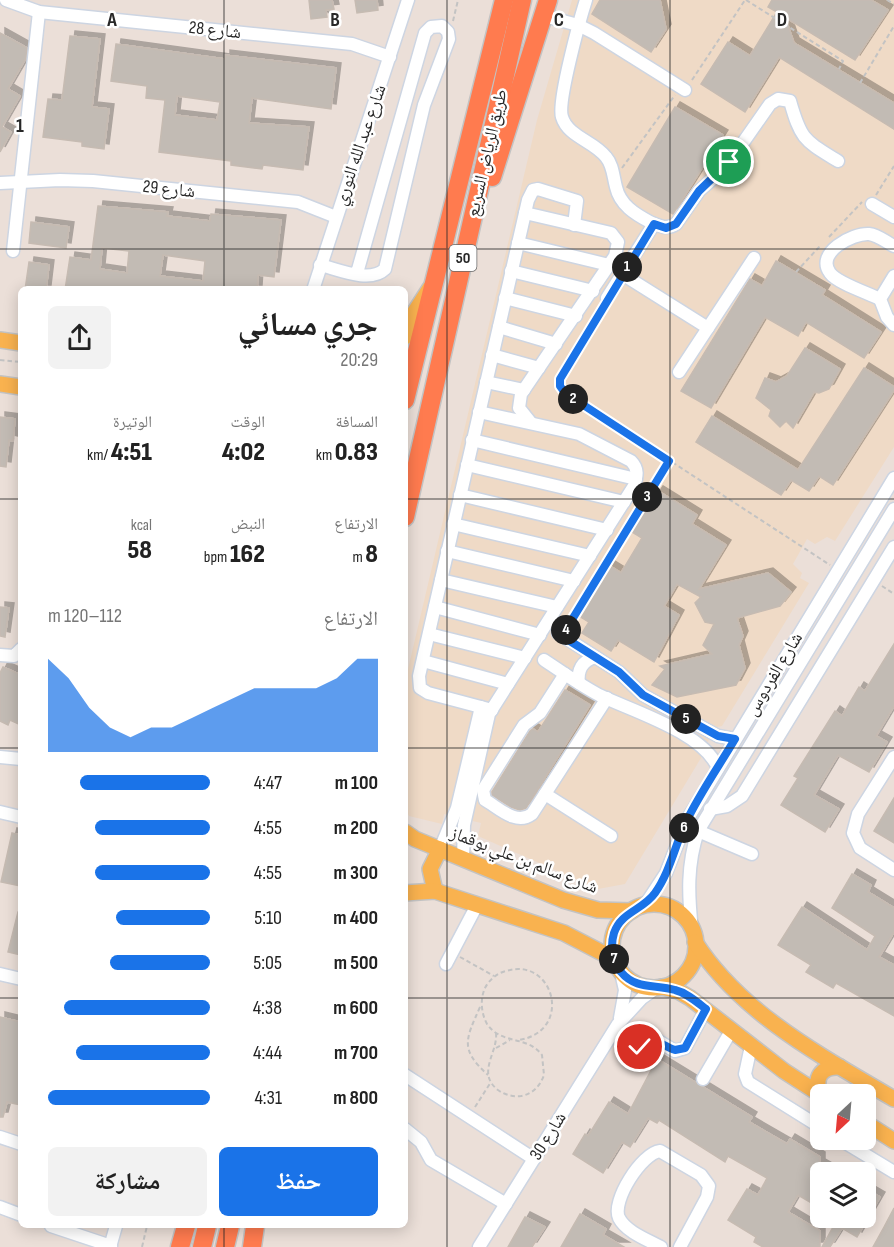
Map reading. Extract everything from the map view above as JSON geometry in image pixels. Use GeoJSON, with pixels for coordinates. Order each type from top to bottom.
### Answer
{"type":"FeatureCollection","features":[{"type":"Feature","properties":{"kind":"highway"},"geometry":{"type":"LineString","coordinates":[[478,102],[492,0]]}},
{"type":"Feature","properties":{"kind":"highway","name":"طريق الرياض السريع"},"geometry":{"type":"LineString","coordinates":[[408,387],[504,0]]}},
{"type":"Feature","properties":{"kind":"highway","name":"طريق الرياض السريع"},"geometry":{"type":"LineString","coordinates":[[408,504],[522,0]]}},
{"type":"Feature","properties":{"kind":"highway"},"geometry":{"type":"LineString","coordinates":[[463,258],[546,8]]}},
{"type":"Feature","properties":{"kind":"highway"},"geometry":{"type":"LineString","coordinates":[[180,1247],[185,1228]]}},
{"type":"Feature","properties":{"kind":"highway"},"geometry":{"type":"LineString","coordinates":[[202,1247],[207,1228]]}},
{"type":"Feature","properties":{"kind":"highway"},"geometry":{"type":"LineString","coordinates":[[225,1247],[230,1228]]}},
{"type":"Feature","properties":{"kind":"highway"},"geometry":{"type":"LineString","coordinates":[[252,1247],[255,1228]]}},
{"type":"Feature","properties":{"kind":"main road"},"geometry":{"type":"LineString","coordinates":[[408,328],[414,313],[432,286]]}},
{"type":"Feature","properties":{"kind":"main road"},"geometry":{"type":"LineString","coordinates":[[0,340],[18,343]]}},
{"type":"Feature","properties":{"kind":"main road"},"geometry":{"type":"LineString","coordinates":[[0,384],[18,387]]}},
{"type":"Feature","properties":{"kind":"main road","name":"شارع سالم بن علي بوقماز"},"geometry":{"type":"LineString","coordinates":[[408,833],[563,900],[598,910],[638,908]]}},
{"type":"Feature","properties":{"kind":"main road"},"geometry":{"type":"LineString","coordinates":[[435,891],[430,869],[440,849]]}},
{"type":"Feature","properties":{"kind":"main road"},"geometry":{"type":"LineString","coordinates":[[408,893],[435,891],[564,933],[618,966],[631,981],[678,991],[706,1009],[731,1031],[810,1087]]}},
{"type":"Feature","properties":{"kind":"main road"},"geometry":{"type":"LineString","coordinates":[[618,966],[612,941],[624,916],[638,908],[664,906],[673,909],[687,921],[711,965],[742,996],[779,1027],[894,1099]]}},
{"type":"Feature","properties":{"kind":"main road"},"geometry":{"type":"LineString","coordinates":[[659,988],[676,982],[687,971],[694,957],[694,936]]}},
{"type":"Feature","properties":{"kind":"main road"},"geometry":{"type":"LineString","coordinates":[[817,1084],[823,1070],[831,1066],[840,1066]]}},
{"type":"Feature","properties":{"kind":"main road"},"geometry":{"type":"LineString","coordinates":[[876,1129],[894,1141]]}},
{"type":"Feature","properties":{"kind":"main road"},"geometry":{"type":"LineString","coordinates":[[259,1247],[264,1228]]}},
{"type":"Feature","properties":{"kind":"street","name":"شارع 28"},"geometry":{"type":"LineString","coordinates":[[6,0],[39,12],[352,44],[390,57]]}},
{"type":"Feature","properties":{"kind":"street","name":"شارع عبد الله النوري"},"geometry":{"type":"LineString","coordinates":[[314,286],[408,0]]}},
{"type":"Feature","properties":{"kind":"street"},"geometry":{"type":"LineString","coordinates":[[586,0],[578,25],[562,103],[562,118],[570,130],[607,158],[618,194],[626,205],[654,224],[666,228],[676,224],[699,191],[726,167],[770,104],[778,99],[790,101],[798,129],[808,143],[838,161]]}},
{"type":"Feature","properties":{"kind":"street"},"geometry":{"type":"LineString","coordinates":[[546,8],[686,90]]}},
{"type":"Feature","properties":{"kind":"street"},"geometry":{"type":"LineString","coordinates":[[13,251],[39,12]]}},
{"type":"Feature","properties":{"kind":"street"},"geometry":{"type":"LineString","coordinates":[[320,265],[357,273],[376,276],[385,269],[424,105],[449,36],[446,29],[436,26],[425,33],[357,273]]}},
{"type":"Feature","properties":{"kind":"street","name":"شارع 29"},"geometry":{"type":"LineString","coordinates":[[0,183],[93,181],[298,202],[336,217]]}},
{"type":"Feature","properties":{"kind":"street"},"geometry":{"type":"LineString","coordinates":[[487,708],[424,691],[419,682],[478,412],[530,194],[538,189],[577,201],[574,225]]}},
{"type":"Feature","properties":{"kind":"street"},"geometry":{"type":"LineString","coordinates":[[872,204],[894,217]]}},
{"type":"Feature","properties":{"kind":"street"},"geometry":{"type":"LineString","coordinates":[[525,213],[611,233],[616,238],[618,250],[576,316],[524,390],[519,408],[531,423]]}},
{"type":"Feature","properties":{"kind":"street"},"geometry":{"type":"LineString","coordinates":[[607,298],[654,224]]}},
{"type":"Feature","properties":{"kind":"street"},"geometry":{"type":"LineString","coordinates":[[894,246],[874,235],[862,234],[832,249],[828,255],[827,267],[834,277],[879,299],[887,317],[894,325]]}},
{"type":"Feature","properties":{"kind":"street"},"geometry":{"type":"LineString","coordinates":[[518,243],[609,265]]}},
{"type":"Feature","properties":{"kind":"street"},"geometry":{"type":"LineString","coordinates":[[679,372],[754,258]]}},
{"type":"Feature","properties":{"kind":"street"},"geometry":{"type":"LineString","coordinates":[[512,272],[592,291]]}},
{"type":"Feature","properties":{"kind":"street"},"geometry":{"type":"LineString","coordinates":[[622,274],[708,328]]}},
{"type":"Feature","properties":{"kind":"street"},"geometry":{"type":"LineString","coordinates":[[879,299],[894,276]]}},
{"type":"Feature","properties":{"kind":"street"},"geometry":{"type":"LineString","coordinates":[[505,298],[576,316]]}},
{"type":"Feature","properties":{"kind":"street"},"geometry":{"type":"LineString","coordinates":[[499,327],[556,344]]}},
{"type":"Feature","properties":{"kind":"street"},"geometry":{"type":"LineString","coordinates":[[492,355],[539,368]]}},
{"type":"Feature","properties":{"kind":"street"},"geometry":{"type":"LineString","coordinates":[[486,382],[524,390]]}},
{"type":"Feature","properties":{"kind":"street"},"geometry":{"type":"LineString","coordinates":[[440,849],[457,808],[487,708],[508,684],[540,635],[607,530],[636,479],[636,466],[631,461],[579,434],[478,412]]}},
{"type":"Feature","properties":{"kind":"street"},"geometry":{"type":"LineString","coordinates":[[472,440],[636,479]]}},
{"type":"Feature","properties":{"kind":"street"},"geometry":{"type":"LineString","coordinates":[[467,465],[624,502]]}},
{"type":"Feature","properties":{"kind":"street","name":"شارع الفردوس"},"geometry":{"type":"LineString","coordinates":[[638,908],[666,873],[687,819],[894,478]]}},
{"type":"Feature","properties":{"kind":"street"},"geometry":{"type":"LineString","coordinates":[[460,495],[607,530]]}},
{"type":"Feature","properties":{"kind":"street","name":"شارع الفردوس"},"geometry":{"type":"LineString","coordinates":[[694,936],[688,878],[690,855],[698,831],[894,508]]}},
{"type":"Feature","properties":{"kind":"street"},"geometry":{"type":"LineString","coordinates":[[453,524],[590,556]]}},
{"type":"Feature","properties":{"kind":"street"},"geometry":{"type":"LineString","coordinates":[[863,559],[892,550]]}},
{"type":"Feature","properties":{"kind":"street","name":"شارع الفردوس"},"geometry":{"type":"LineString","coordinates":[[711,809],[728,806],[742,796],[892,550]]}},
{"type":"Feature","properties":{"kind":"street"},"geometry":{"type":"LineString","coordinates":[[447,551],[574,581]]}},
{"type":"Feature","properties":{"kind":"street"},"geometry":{"type":"LineString","coordinates":[[852,577],[861,604]]}},
{"type":"Feature","properties":{"kind":"street"},"geometry":{"type":"LineString","coordinates":[[441,580],[557,607]]}},
{"type":"Feature","properties":{"kind":"street"},"geometry":{"type":"LineString","coordinates":[[435,607],[540,635]]}},
{"type":"Feature","properties":{"kind":"street"},"geometry":{"type":"LineString","coordinates":[[429,634],[525,658]]}},
{"type":"Feature","properties":{"kind":"street"},"geometry":{"type":"LineString","coordinates":[[560,635],[625,677],[643,695],[718,736],[735,739]]}},
{"type":"Feature","properties":{"kind":"street"},"geometry":{"type":"LineString","coordinates":[[0,655],[14,656],[18,652]]}},
{"type":"Feature","properties":{"kind":"street"},"geometry":{"type":"LineString","coordinates":[[579,683],[580,669],[583,664],[595,657]]}},
{"type":"Feature","properties":{"kind":"street"},"geometry":{"type":"LineString","coordinates":[[544,660],[579,683],[607,698],[636,709],[704,748],[718,768]]}},
{"type":"Feature","properties":{"kind":"street"},"geometry":{"type":"LineString","coordinates":[[423,661],[508,684]]}},
{"type":"Feature","properties":{"kind":"street"},"geometry":{"type":"LineString","coordinates":[[565,674],[540,713],[524,725],[482,792],[485,800],[519,819],[532,814],[607,698]]}},
{"type":"Feature","properties":{"kind":"street"},"geometry":{"type":"LineString","coordinates":[[463,858],[464,825],[487,708]]}},
{"type":"Feature","properties":{"kind":"street"},"geometry":{"type":"LineString","coordinates":[[0,756],[18,759]]}},
{"type":"Feature","properties":{"kind":"street"},"geometry":{"type":"LineString","coordinates":[[894,756],[856,818],[853,833],[856,843],[862,849],[894,870]]}},
{"type":"Feature","properties":{"kind":"street"},"geometry":{"type":"LineString","coordinates":[[545,794],[611,836]]}},
{"type":"Feature","properties":{"kind":"street"},"geometry":{"type":"LineString","coordinates":[[0,815],[18,818]]}},
{"type":"Feature","properties":{"kind":"street"},"geometry":{"type":"LineString","coordinates":[[698,831],[752,854]]}},
{"type":"Feature","properties":{"kind":"street"},"geometry":{"type":"LineString","coordinates":[[446,964],[477,905]]}},
{"type":"Feature","properties":{"kind":"street","name":"شارع 30"},"geometry":{"type":"LineString","coordinates":[[618,966],[625,990],[618,1024]]}},
{"type":"Feature","properties":{"kind":"street"},"geometry":{"type":"LineString","coordinates":[[0,974],[18,978]]}},
{"type":"Feature","properties":{"kind":"street","name":"شارع 30"},"geometry":{"type":"LineString","coordinates":[[479,1247],[618,1024],[642,998],[659,988]]}},
{"type":"Feature","properties":{"kind":"street"},"geometry":{"type":"LineString","coordinates":[[630,1061],[648,1040],[660,1042],[675,1050],[685,1048],[706,1009]]}},
{"type":"Feature","properties":{"kind":"street"},"geometry":{"type":"LineString","coordinates":[[704,1080],[731,1031]]}},
{"type":"Feature","properties":{"kind":"street"},"geometry":{"type":"LineString","coordinates":[[751,1046],[745,1074],[748,1082],[810,1121]]}},
{"type":"Feature","properties":{"kind":"street"},"geometry":{"type":"LineString","coordinates":[[408,1077],[534,1159]]}},
{"type":"Feature","properties":{"kind":"street"},"geometry":{"type":"LineString","coordinates":[[408,1131],[421,1142],[431,1160],[506,1204]]}},
{"type":"Feature","properties":{"kind":"street"},"geometry":{"type":"LineString","coordinates":[[0,1137],[18,1143]]}},
{"type":"Feature","properties":{"kind":"street"},"geometry":{"type":"LineString","coordinates":[[858,1150],[894,1172]]}},
{"type":"Feature","properties":{"kind":"street"},"geometry":{"type":"LineString","coordinates":[[661,1247],[623,1224],[617,1211],[618,1200],[644,1159],[660,1151],[701,1175],[709,1186],[707,1197],[680,1247]]}},
{"type":"Feature","properties":{"kind":"street"},"geometry":{"type":"LineString","coordinates":[[0,1207],[18,1214]]}},
{"type":"Feature","properties":{"kind":"street"},"geometry":{"type":"LineString","coordinates":[[57,1228],[111,1246],[116,1228]]}},
{"type":"Feature","properties":{"kind":"path"},"geometry":{"type":"LineString","coordinates":[[449,36],[458,0]]}},
{"type":"Feature","properties":{"kind":"path"},"geometry":{"type":"LineString","coordinates":[[746,0],[843,61],[839,69]]}},
{"type":"Feature","properties":{"kind":"path"},"geometry":{"type":"LineString","coordinates":[[887,0],[894,4]]}},
{"type":"Feature","properties":{"kind":"path"},"geometry":{"type":"LineString","coordinates":[[860,83],[894,26]]}},
{"type":"Feature","properties":{"kind":"path"},"geometry":{"type":"LineString","coordinates":[[796,272],[864,201],[872,204],[894,166]]}},
{"type":"Feature","properties":{"kind":"path"},"geometry":{"type":"LineString","coordinates":[[607,298],[560,379],[560,386],[565,393],[837,570]]}},
{"type":"Feature","properties":{"kind":"path"},"geometry":{"type":"LineString","coordinates":[[0,360],[18,362]]}},
{"type":"Feature","properties":{"kind":"path"},"geometry":{"type":"LineString","coordinates":[[560,635],[669,461]]}},
{"type":"Feature","properties":{"kind":"path"},"geometry":{"type":"LineString","coordinates":[[452,952],[495,977]]}},
{"type":"Feature","properties":{"kind":"path"},"geometry":{"type":"LineString","coordinates":[[482,1005],[484,1017],[496,1033],[512,1040],[534,1036],[549,1020],[553,1006],[550,991],[542,979],[523,969],[508,970],[495,977],[485,989],[482,1005],[467,1042],[473,1062],[489,1075]]}},
{"type":"Feature","properties":{"kind":"path"},"geometry":{"type":"LineString","coordinates":[[496,1033],[495,1049],[488,1061],[489,1075],[491,1082],[500,1092],[513,1096],[527,1095],[542,1081],[545,1068],[542,1054],[532,1044],[519,1040]]}},
{"type":"Feature","properties":{"kind":"path"},"geometry":{"type":"LineString","coordinates":[[495,1049],[512,1040]]}},
{"type":"Feature","properties":{"kind":"path"},"geometry":{"type":"LineString","coordinates":[[469,1116],[491,1082]]}},
{"type":"Feature","properties":{"kind":"path"},"geometry":{"type":"LineString","coordinates":[[142,1247],[147,1228]]}},
{"type":"Feature","properties":{"kind":"shaded area"},"geometry":{"type":"Polygon","coordinates":[[[572,0],[894,0],[894,447],[835,541],[827,537],[815,544],[807,539],[793,564],[802,573],[800,578],[809,583],[722,726],[717,727],[713,733],[701,753],[701,758],[625,884],[598,889],[478,836],[481,823],[444,814],[442,824],[408,814],[408,669],[537,120],[572,0]]]}},
{"type":"Feature","properties":{"kind":"building"},"geometry":{"type":"Polygon","coordinates":[[[309,0],[332,0],[334,9],[326,10],[327,17],[311,19],[309,0]]]}},
{"type":"Feature","properties":{"kind":"building"},"geometry":{"type":"Polygon","coordinates":[[[355,0],[377,0],[378,10],[357,13],[355,0]]]}},
{"type":"Feature","properties":{"kind":"building"},"geometry":{"type":"Polygon","coordinates":[[[600,0],[660,0],[666,29],[651,52],[592,14],[600,0]]]}},
{"type":"Feature","properties":{"kind":"building"},"geometry":{"type":"Polygon","coordinates":[[[772,0],[871,0],[888,10],[855,60],[785,17],[794,43],[894,103],[894,129],[779,57],[745,112],[701,84],[728,42],[750,56],[777,12],[768,7],[772,0]]]}},
{"type":"Feature","properties":{"kind":"building"},"geometry":{"type":"Polygon","coordinates":[[[0,33],[27,48],[26,58],[8,89],[20,96],[2,127],[11,132],[0,152],[0,33]]]}},
{"type":"Feature","properties":{"kind":"building"},"geometry":{"type":"Polygon","coordinates":[[[70,36],[100,39],[92,107],[109,109],[104,149],[82,146],[82,142],[43,137],[48,99],[62,100],[70,36]]]}},
{"type":"Feature","properties":{"kind":"building"},"geometry":{"type":"Polygon","coordinates":[[[116,44],[225,59],[225,55],[336,68],[331,109],[252,98],[249,123],[309,127],[303,170],[263,165],[262,169],[231,165],[231,161],[159,152],[165,100],[146,98],[147,86],[111,81],[116,44]],[[177,96],[175,115],[217,120],[220,102],[177,96]]]}},
{"type":"Feature","properties":{"kind":"building"},"geometry":{"type":"Polygon","coordinates":[[[675,107],[723,135],[673,214],[627,187],[675,107]]]}},
{"type":"Feature","properties":{"kind":"building"},"geometry":{"type":"Polygon","coordinates":[[[98,206],[168,212],[167,216],[210,221],[211,214],[281,220],[274,277],[258,275],[257,286],[66,286],[70,257],[91,260],[98,206]],[[102,248],[100,269],[127,273],[129,251],[102,248]],[[163,255],[160,276],[203,281],[205,261],[163,255]]]}},
{"type":"Feature","properties":{"kind":"building"},"geometry":{"type":"Polygon","coordinates":[[[31,222],[69,227],[66,248],[29,243],[31,222]]]}},
{"type":"Feature","properties":{"kind":"building"},"geometry":{"type":"Polygon","coordinates":[[[776,261],[825,290],[822,295],[881,332],[864,358],[806,322],[798,336],[765,317],[711,408],[681,391],[750,279],[762,286],[776,261]]]}},
{"type":"Feature","properties":{"kind":"building"},"geometry":{"type":"Polygon","coordinates":[[[29,262],[49,265],[46,286],[26,286],[29,262]]]}},
{"type":"Feature","properties":{"kind":"building"},"geometry":{"type":"Polygon","coordinates":[[[805,348],[840,369],[829,389],[819,393],[814,392],[793,428],[786,421],[780,427],[769,416],[771,410],[756,398],[765,378],[776,382],[787,376],[805,348]]]}},
{"type":"Feature","properties":{"kind":"building"},"geometry":{"type":"Polygon","coordinates":[[[864,368],[894,387],[894,390],[833,485],[819,476],[809,491],[791,480],[781,495],[696,442],[712,416],[798,470],[864,368]]]}},
{"type":"Feature","properties":{"kind":"building"},"geometry":{"type":"Polygon","coordinates":[[[0,417],[15,419],[13,441],[9,440],[6,467],[0,466],[0,417]]]}},
{"type":"Feature","properties":{"kind":"building"},"geometry":{"type":"Polygon","coordinates":[[[658,491],[697,515],[692,524],[726,545],[699,589],[768,573],[791,592],[780,606],[737,618],[743,636],[739,645],[745,668],[736,685],[677,697],[652,685],[665,669],[660,666],[712,654],[703,645],[714,624],[705,622],[695,603],[701,597],[677,584],[664,606],[679,615],[654,662],[618,640],[611,651],[582,633],[589,622],[579,616],[610,566],[621,573],[642,538],[632,532],[658,491]]]}},
{"type":"Feature","properties":{"kind":"building"},"geometry":{"type":"Polygon","coordinates":[[[0,607],[9,608],[5,637],[0,636],[0,607]]]}},
{"type":"Feature","properties":{"kind":"building"},"geometry":{"type":"Polygon","coordinates":[[[894,644],[894,706],[876,736],[887,742],[869,772],[838,755],[814,795],[839,809],[825,832],[781,805],[798,778],[794,776],[835,711],[842,716],[859,687],[865,691],[894,644]]]}},
{"type":"Feature","properties":{"kind":"building"},"geometry":{"type":"Polygon","coordinates":[[[3,667],[18,674],[18,724],[10,720],[8,725],[0,721],[0,673],[3,667]]]}},
{"type":"Feature","properties":{"kind":"building"},"geometry":{"type":"Polygon","coordinates":[[[565,690],[590,705],[526,808],[520,810],[511,807],[492,795],[492,792],[530,731],[533,729],[538,732],[565,690]]]}},
{"type":"Feature","properties":{"kind":"building"},"geometry":{"type":"Polygon","coordinates":[[[894,798],[894,843],[874,831],[894,798]]]}},
{"type":"Feature","properties":{"kind":"building"},"geometry":{"type":"Polygon","coordinates":[[[12,833],[18,834],[18,885],[1,882],[12,833]]]}},
{"type":"Feature","properties":{"kind":"building"},"geometry":{"type":"Polygon","coordinates":[[[852,874],[871,885],[868,892],[894,908],[894,932],[879,957],[894,965],[894,1016],[836,983],[833,988],[806,972],[811,965],[778,945],[802,907],[867,950],[875,936],[832,908],[852,874]]]}},
{"type":"Feature","properties":{"kind":"building"},"geometry":{"type":"Polygon","coordinates":[[[18,912],[18,954],[8,952],[18,912]]]}},
{"type":"Feature","properties":{"kind":"building"},"geometry":{"type":"Polygon","coordinates":[[[0,1017],[18,1021],[18,1104],[7,1102],[3,1117],[0,1117],[0,1017]]]}},
{"type":"Feature","properties":{"kind":"building"},"geometry":{"type":"Polygon","coordinates":[[[657,1059],[752,1117],[749,1122],[787,1144],[790,1139],[820,1157],[820,1162],[810,1162],[810,1202],[798,1195],[788,1212],[810,1225],[810,1228],[820,1231],[820,1247],[763,1247],[754,1242],[756,1237],[728,1220],[747,1189],[758,1195],[767,1178],[728,1156],[725,1162],[659,1120],[657,1123],[648,1118],[630,1147],[622,1142],[603,1173],[573,1154],[585,1134],[588,1136],[609,1102],[628,1114],[657,1059]]]}},
{"type":"Feature","properties":{"kind":"building"},"geometry":{"type":"Polygon","coordinates":[[[894,1208],[894,1247],[873,1247],[884,1227],[894,1208]]]}},
{"type":"Feature","properties":{"kind":"building"},"geometry":{"type":"Polygon","coordinates":[[[580,1214],[606,1229],[603,1235],[624,1247],[561,1247],[580,1214]]]}},
{"type":"Feature","properties":{"kind":"building"},"geometry":{"type":"Polygon","coordinates":[[[525,1217],[545,1227],[532,1247],[508,1247],[525,1217]]]}},
{"type":"Feature","properties":{"kind":"building"},"geometry":{"type":"Polygon","coordinates":[[[832,1228],[842,1228],[830,1247],[822,1247],[832,1228]]]}},
{"type":"Feature","properties":{"kind":"building"},"geometry":{"type":"Polygon","coordinates":[[[842,1228],[862,1228],[857,1237],[842,1228]]]}},
{"type":"Feature","properties":{"kind":"route"},"geometry":{"type":"LineString","coordinates":[[640,1047],[648,1040],[654,1040],[670,1049],[685,1048],[706,1009],[678,991],[662,987],[643,987],[631,981],[621,973],[616,964],[612,941],[624,916],[645,905],[656,892],[687,819],[735,739],[718,736],[643,695],[619,672],[562,636],[669,461],[565,393],[560,386],[560,379],[607,298],[654,224],[666,228],[676,224],[699,191],[729,162]]}}]}
